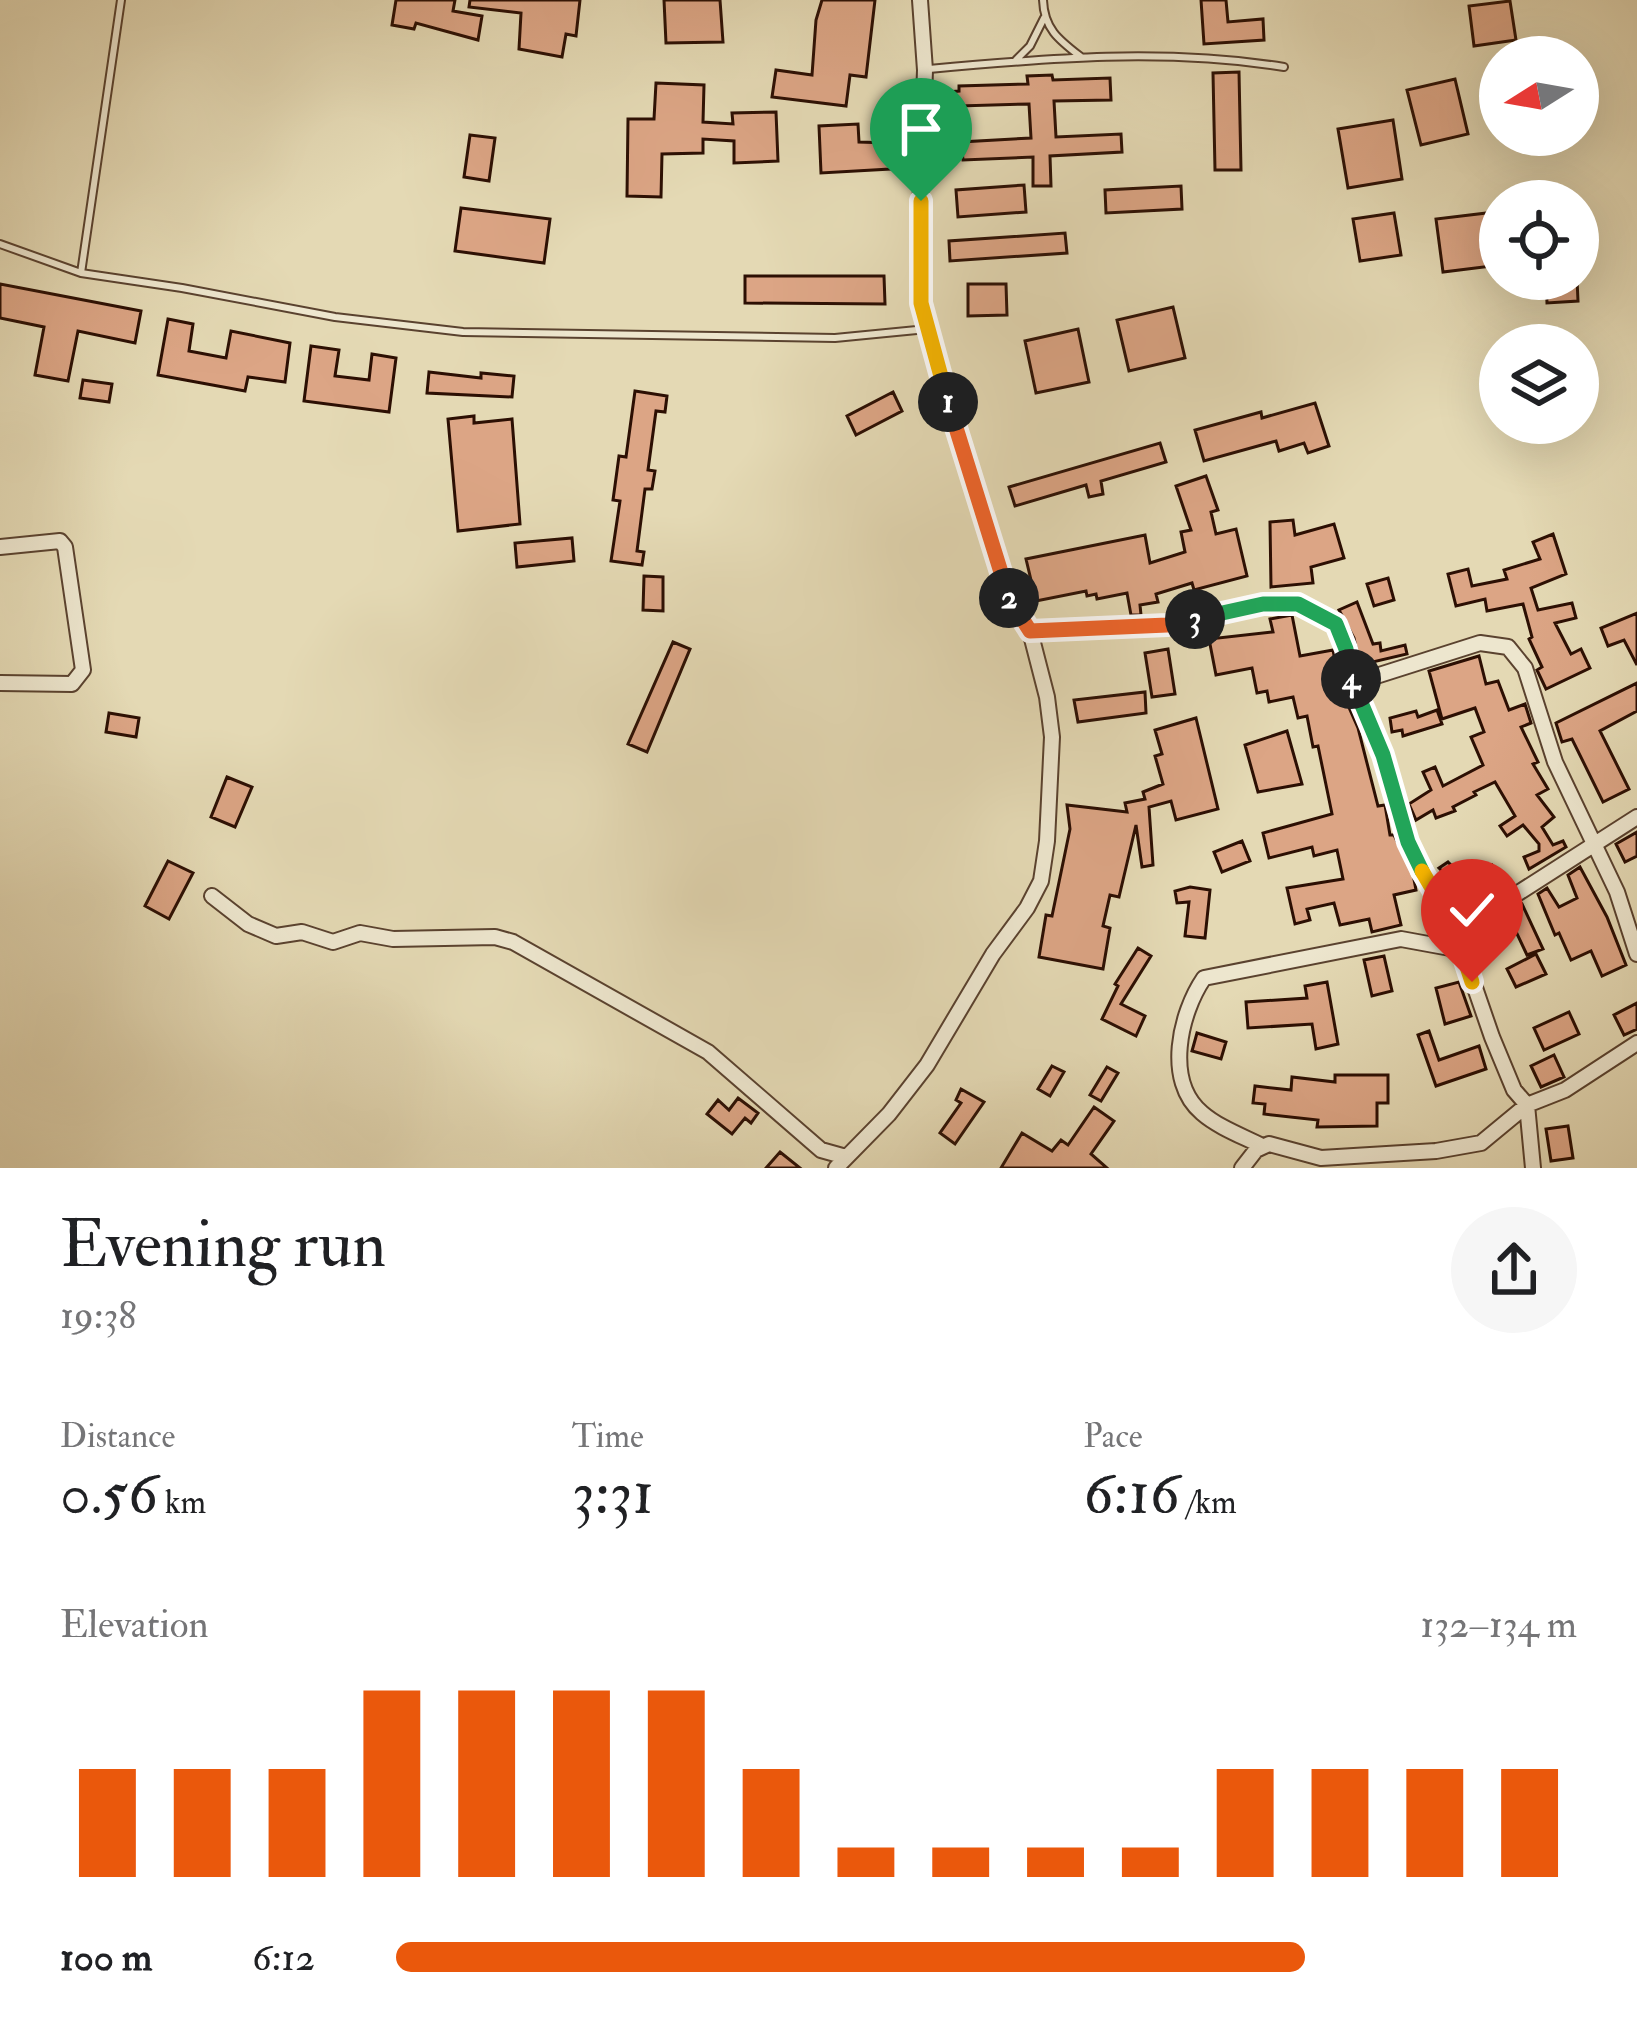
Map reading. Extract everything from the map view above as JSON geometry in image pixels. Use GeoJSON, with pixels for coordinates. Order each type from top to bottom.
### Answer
{"type":"FeatureCollection","features":[{"type":"Feature","properties":{"kind":"street"},"geometry":{"type":"LineString","coordinates":[[212,896],[248,924],[275,936],[302,932],[333,942],[360,933],[394,939],[495,937],[513,942],[708,1052],[841,1162],[889,1114],[927,1065],[1041,880],[1046,862],[1052,737],[1030,631],[1010,600],[928,329],[919,268],[925,70],[920,0]]}},
{"type":"Feature","properties":{"kind":"street"},"geometry":{"type":"LineString","coordinates":[[0,547],[60,541],[65,547],[83,670],[72,684],[58,687],[0,682]]}},
{"type":"Feature","properties":{"kind":"street"},"geometry":{"type":"LineString","coordinates":[[1030,631],[1167,625],[1263,604],[1298,604],[1336,624],[1352,684],[1383,755],[1408,842],[1453,924],[1514,1090],[1526,1105],[1533,1168]]}},
{"type":"Feature","properties":{"kind":"street"},"geometry":{"type":"LineString","coordinates":[[1352,684],[1480,643],[1508,647],[1525,668],[1555,762],[1617,892],[1637,954]]}},
{"type":"Feature","properties":{"kind":"street"},"geometry":{"type":"LineString","coordinates":[[1453,924],[1512,897],[1637,817]]}},
{"type":"Feature","properties":{"kind":"street"},"geometry":{"type":"LineString","coordinates":[[1262,1147],[1204,1116],[1189,1100],[1183,1083],[1181,1039],[1189,1007],[1204,978],[1401,939],[1461,950]]}},
{"type":"Feature","properties":{"kind":"street"},"geometry":{"type":"LineString","coordinates":[[1242,1168],[1269,1144],[1321,1158],[1436,1151],[1481,1143],[1526,1105],[1565,1090],[1637,1043]]}},
{"type":"Feature","properties":{"kind":"lane"},"geometry":{"type":"LineString","coordinates":[[81,273],[122,0]]}},
{"type":"Feature","properties":{"kind":"lane"},"geometry":{"type":"LineString","coordinates":[[1042,0],[1044,19],[1055,38],[1081,57]]}},
{"type":"Feature","properties":{"kind":"lane"},"geometry":{"type":"LineString","coordinates":[[1015,61],[1030,46],[1044,19]]}},
{"type":"Feature","properties":{"kind":"lane"},"geometry":{"type":"LineString","coordinates":[[925,70],[1081,57],[1228,58],[1284,67]]}},
{"type":"Feature","properties":{"kind":"lane"},"geometry":{"type":"LineString","coordinates":[[0,244],[81,273],[335,317],[463,332],[835,338],[928,329]]}},
{"type":"Feature","properties":{"kind":"building"},"geometry":{"type":"Polygon","coordinates":[[[396,0],[455,0],[453,11],[482,16],[478,40],[416,23],[414,29],[392,25],[396,0]]]}},
{"type":"Feature","properties":{"kind":"building"},"geometry":{"type":"Polygon","coordinates":[[[470,0],[580,0],[576,36],[566,34],[562,57],[519,49],[521,13],[469,7],[470,0]]]}},
{"type":"Feature","properties":{"kind":"building"},"geometry":{"type":"Polygon","coordinates":[[[664,0],[720,0],[723,42],[666,43],[664,0]]]}},
{"type":"Feature","properties":{"kind":"building"},"geometry":{"type":"Polygon","coordinates":[[[822,0],[875,0],[866,77],[850,75],[846,106],[772,97],[776,70],[812,75],[822,0]]]}},
{"type":"Feature","properties":{"kind":"building"},"geometry":{"type":"Polygon","coordinates":[[[1201,0],[1226,0],[1228,22],[1263,19],[1264,40],[1204,44],[1201,0]]]}},
{"type":"Feature","properties":{"kind":"building"},"geometry":{"type":"Polygon","coordinates":[[[1510,1],[1515,36],[1479,36],[1479,45],[1474,46],[1469,6],[1510,1]]]}},
{"type":"Feature","properties":{"kind":"building"},"geometry":{"type":"Polygon","coordinates":[[[1239,72],[1241,170],[1215,170],[1213,73],[1239,72]]]}},
{"type":"Feature","properties":{"kind":"building"},"geometry":{"type":"Polygon","coordinates":[[[1052,75],[1053,80],[1110,78],[1111,100],[1054,101],[1056,137],[1121,134],[1122,152],[1050,156],[1051,186],[1033,186],[1033,157],[963,160],[961,142],[1031,138],[1029,104],[959,106],[959,101],[935,103],[935,93],[959,91],[959,86],[1028,84],[1027,76],[1052,75]]]}},
{"type":"Feature","properties":{"kind":"building"},"geometry":{"type":"Polygon","coordinates":[[[1455,79],[1468,134],[1421,145],[1407,90],[1455,79]]]}},
{"type":"Feature","properties":{"kind":"building"},"geometry":{"type":"Polygon","coordinates":[[[656,83],[704,85],[703,122],[733,124],[732,113],[776,112],[778,161],[734,163],[734,141],[703,139],[703,153],[662,154],[661,197],[627,196],[628,119],[654,119],[656,83]]]}},
{"type":"Feature","properties":{"kind":"building"},"geometry":{"type":"Polygon","coordinates":[[[1393,120],[1402,179],[1348,188],[1338,129],[1393,120]]]}},
{"type":"Feature","properties":{"kind":"building"},"geometry":{"type":"Polygon","coordinates":[[[858,124],[859,142],[890,143],[890,169],[821,173],[819,126],[858,124]]]}},
{"type":"Feature","properties":{"kind":"building"},"geometry":{"type":"Polygon","coordinates":[[[470,135],[495,138],[489,181],[464,177],[470,135]]]}},
{"type":"Feature","properties":{"kind":"building"},"geometry":{"type":"Polygon","coordinates":[[[1024,185],[1026,212],[958,217],[956,190],[1024,185]]]}},
{"type":"Feature","properties":{"kind":"building"},"geometry":{"type":"Polygon","coordinates":[[[1181,186],[1182,209],[1106,213],[1105,190],[1181,186]]]}},
{"type":"Feature","properties":{"kind":"building"},"geometry":{"type":"Polygon","coordinates":[[[461,208],[550,219],[544,263],[455,251],[461,208]]]}},
{"type":"Feature","properties":{"kind":"building"},"geometry":{"type":"Polygon","coordinates":[[[1394,213],[1401,255],[1360,261],[1353,219],[1394,213]]]}},
{"type":"Feature","properties":{"kind":"building"},"geometry":{"type":"Polygon","coordinates":[[[1479,214],[1479,268],[1443,272],[1436,219],[1479,214]]]}},
{"type":"Feature","properties":{"kind":"building"},"geometry":{"type":"Polygon","coordinates":[[[1065,233],[1067,253],[950,261],[949,241],[1065,233]]]}},
{"type":"Feature","properties":{"kind":"building"},"geometry":{"type":"Polygon","coordinates":[[[745,276],[884,276],[885,304],[745,303],[745,276]]]}},
{"type":"Feature","properties":{"kind":"building"},"geometry":{"type":"Polygon","coordinates":[[[0,284],[141,311],[135,343],[78,331],[68,381],[35,375],[44,327],[0,318],[0,284]]]}},
{"type":"Feature","properties":{"kind":"building"},"geometry":{"type":"Polygon","coordinates":[[[968,284],[1006,284],[1007,315],[968,316],[968,284]]]}},
{"type":"Feature","properties":{"kind":"building"},"geometry":{"type":"Polygon","coordinates":[[[1173,307],[1185,358],[1129,371],[1117,320],[1173,307]]]}},
{"type":"Feature","properties":{"kind":"building"},"geometry":{"type":"Polygon","coordinates":[[[168,319],[193,324],[189,351],[226,358],[231,331],[290,343],[285,382],[248,377],[245,391],[158,375],[168,319]]]}},
{"type":"Feature","properties":{"kind":"building"},"geometry":{"type":"Polygon","coordinates":[[[1078,329],[1089,382],[1036,393],[1025,341],[1078,329]]]}},
{"type":"Feature","properties":{"kind":"building"},"geometry":{"type":"Polygon","coordinates":[[[311,346],[339,350],[335,376],[369,380],[372,354],[396,358],[389,412],[304,401],[311,346]]]}},
{"type":"Feature","properties":{"kind":"building"},"geometry":{"type":"Polygon","coordinates":[[[429,372],[514,376],[512,397],[427,393],[429,372]]]}},
{"type":"Feature","properties":{"kind":"building"},"geometry":{"type":"Polygon","coordinates":[[[83,380],[112,384],[109,402],[80,398],[83,380]]]}},
{"type":"Feature","properties":{"kind":"building"},"geometry":{"type":"Polygon","coordinates":[[[635,391],[667,396],[665,412],[656,411],[648,470],[655,471],[652,489],[645,489],[637,551],[644,552],[642,565],[611,561],[620,501],[613,500],[619,456],[626,457],[635,391]]]}},
{"type":"Feature","properties":{"kind":"building"},"geometry":{"type":"Polygon","coordinates":[[[893,392],[902,411],[856,435],[847,416],[893,392]]]}},
{"type":"Feature","properties":{"kind":"building"},"geometry":{"type":"Polygon","coordinates":[[[1315,403],[1329,446],[1308,453],[1304,443],[1279,451],[1276,441],[1204,461],[1195,430],[1315,403]]]}},
{"type":"Feature","properties":{"kind":"building"},"geometry":{"type":"Polygon","coordinates":[[[474,416],[474,423],[512,419],[520,524],[458,531],[448,419],[474,416]]]}},
{"type":"Feature","properties":{"kind":"building"},"geometry":{"type":"Polygon","coordinates":[[[1160,443],[1166,462],[1101,481],[1103,494],[1089,497],[1086,485],[1015,506],[1009,487],[1160,443]]]}},
{"type":"Feature","properties":{"kind":"building"},"geometry":{"type":"Polygon","coordinates":[[[1206,476],[1218,510],[1211,512],[1216,534],[1236,529],[1247,576],[1194,590],[1192,583],[1156,594],[1158,602],[1140,605],[1141,615],[1131,615],[1127,593],[1097,599],[1086,591],[1036,601],[1026,559],[1145,535],[1150,563],[1185,552],[1181,532],[1191,530],[1176,486],[1206,476]]]}},
{"type":"Feature","properties":{"kind":"building"},"geometry":{"type":"Polygon","coordinates":[[[1293,520],[1295,535],[1334,524],[1344,558],[1311,567],[1313,583],[1271,587],[1270,522],[1293,520]]]}},
{"type":"Feature","properties":{"kind":"building"},"geometry":{"type":"Polygon","coordinates":[[[1553,534],[1566,574],[1531,588],[1538,610],[1572,603],[1576,618],[1555,623],[1571,654],[1581,649],[1590,668],[1546,689],[1537,670],[1542,667],[1529,639],[1523,604],[1487,611],[1485,599],[1456,606],[1448,574],[1468,569],[1472,586],[1507,579],[1504,570],[1540,559],[1533,542],[1553,534]]]}},
{"type":"Feature","properties":{"kind":"building"},"geometry":{"type":"Polygon","coordinates":[[[572,538],[574,561],[517,567],[515,543],[572,538]]]}},
{"type":"Feature","properties":{"kind":"building"},"geometry":{"type":"Polygon","coordinates":[[[644,576],[663,577],[663,611],[643,610],[644,576]]]}},
{"type":"Feature","properties":{"kind":"building"},"geometry":{"type":"Polygon","coordinates":[[[1388,578],[1394,600],[1374,606],[1367,584],[1388,578]]]}},
{"type":"Feature","properties":{"kind":"building"},"geometry":{"type":"Polygon","coordinates":[[[1357,602],[1373,644],[1380,643],[1381,651],[1405,645],[1407,654],[1360,665],[1354,638],[1339,610],[1357,602]]]}},
{"type":"Feature","properties":{"kind":"building"},"geometry":{"type":"Polygon","coordinates":[[[1637,613],[1637,665],[1624,640],[1608,646],[1601,628],[1637,613]]]}},
{"type":"Feature","properties":{"kind":"building"},"geometry":{"type":"Polygon","coordinates":[[[1292,615],[1300,656],[1333,650],[1378,806],[1385,805],[1390,835],[1413,874],[1416,890],[1394,895],[1401,925],[1372,932],[1369,919],[1340,925],[1334,903],[1307,909],[1310,920],[1295,924],[1287,888],[1343,879],[1337,850],[1314,856],[1312,847],[1269,858],[1263,833],[1332,814],[1318,746],[1313,747],[1307,716],[1298,718],[1293,697],[1269,702],[1267,691],[1257,693],[1252,668],[1216,675],[1209,639],[1273,632],[1270,619],[1292,615]]]}},
{"type":"Feature","properties":{"kind":"building"},"geometry":{"type":"Polygon","coordinates":[[[673,642],[690,649],[647,752],[628,744],[673,642]]]}},
{"type":"Feature","properties":{"kind":"building"},"geometry":{"type":"Polygon","coordinates":[[[1168,649],[1175,694],[1152,697],[1145,653],[1168,649]]]}},
{"type":"Feature","properties":{"kind":"building"},"geometry":{"type":"Polygon","coordinates":[[[1479,656],[1486,684],[1498,681],[1509,710],[1525,704],[1531,723],[1521,727],[1538,762],[1533,764],[1548,789],[1537,795],[1554,817],[1542,827],[1553,845],[1563,841],[1566,847],[1529,869],[1524,857],[1539,851],[1539,844],[1523,825],[1507,836],[1500,826],[1515,816],[1495,782],[1453,807],[1455,811],[1436,818],[1433,810],[1416,820],[1409,804],[1431,790],[1423,772],[1435,767],[1443,786],[1483,765],[1471,737],[1484,732],[1475,708],[1442,719],[1429,671],[1479,656]]]}},
{"type":"Feature","properties":{"kind":"building"},"geometry":{"type":"Polygon","coordinates":[[[1637,683],[1637,711],[1600,731],[1629,789],[1603,802],[1572,739],[1562,742],[1556,723],[1637,683]]]}},
{"type":"Feature","properties":{"kind":"building"},"geometry":{"type":"Polygon","coordinates":[[[1145,692],[1146,713],[1078,722],[1074,700],[1145,692]]]}},
{"type":"Feature","properties":{"kind":"building"},"geometry":{"type":"Polygon","coordinates":[[[1437,710],[1442,724],[1403,736],[1402,730],[1392,732],[1390,718],[1416,711],[1418,717],[1437,710]]]}},
{"type":"Feature","properties":{"kind":"building"},"geometry":{"type":"Polygon","coordinates":[[[109,713],[139,718],[136,737],[106,732],[109,713]]]}},
{"type":"Feature","properties":{"kind":"building"},"geometry":{"type":"Polygon","coordinates":[[[1196,718],[1218,809],[1176,820],[1171,801],[1149,807],[1153,865],[1142,867],[1136,825],[1119,897],[1110,895],[1103,926],[1110,928],[1103,969],[1039,957],[1070,829],[1067,805],[1127,812],[1125,803],[1145,799],[1143,792],[1163,784],[1155,756],[1162,754],[1155,730],[1196,718]]]}},
{"type":"Feature","properties":{"kind":"building"},"geometry":{"type":"Polygon","coordinates":[[[1287,731],[1302,784],[1258,792],[1245,745],[1287,731]]]}},
{"type":"Feature","properties":{"kind":"building"},"geometry":{"type":"Polygon","coordinates":[[[227,777],[252,787],[235,827],[211,817],[227,777]]]}},
{"type":"Feature","properties":{"kind":"building"},"geometry":{"type":"Polygon","coordinates":[[[1637,832],[1637,856],[1625,862],[1616,844],[1637,832]]]}},
{"type":"Feature","properties":{"kind":"building"},"geometry":{"type":"Polygon","coordinates":[[[1242,841],[1250,861],[1222,872],[1214,852],[1242,841]]]}},
{"type":"Feature","properties":{"kind":"building"},"geometry":{"type":"Polygon","coordinates":[[[168,861],[193,873],[169,919],[145,906],[168,861]]]}},
{"type":"Feature","properties":{"kind":"building"},"geometry":{"type":"Polygon","coordinates":[[[1448,862],[1468,882],[1492,865],[1500,876],[1487,885],[1483,879],[1469,898],[1439,868],[1448,862]]]}},
{"type":"Feature","properties":{"kind":"building"},"geometry":{"type":"Polygon","coordinates":[[[1580,867],[1626,965],[1602,976],[1591,951],[1571,960],[1538,894],[1547,888],[1559,907],[1577,898],[1568,875],[1580,867]]]}},
{"type":"Feature","properties":{"kind":"building"},"geometry":{"type":"Polygon","coordinates":[[[1210,890],[1205,938],[1185,936],[1189,902],[1177,903],[1175,891],[1210,890]]]}},
{"type":"Feature","properties":{"kind":"building"},"geometry":{"type":"Polygon","coordinates":[[[1522,904],[1543,949],[1527,955],[1512,923],[1492,934],[1485,922],[1522,904]]]}},
{"type":"Feature","properties":{"kind":"building"},"geometry":{"type":"Polygon","coordinates":[[[1138,948],[1151,956],[1121,1004],[1145,1016],[1136,1036],[1102,1019],[1115,984],[1138,948]]]}},
{"type":"Feature","properties":{"kind":"building"},"geometry":{"type":"Polygon","coordinates":[[[1536,954],[1546,974],[1516,987],[1507,969],[1536,954]]]}},
{"type":"Feature","properties":{"kind":"building"},"geometry":{"type":"Polygon","coordinates":[[[1384,956],[1392,991],[1372,996],[1364,960],[1384,956]]]}},
{"type":"Feature","properties":{"kind":"building"},"geometry":{"type":"Polygon","coordinates":[[[1327,982],[1338,1044],[1316,1049],[1312,1024],[1248,1028],[1246,1002],[1307,998],[1305,986],[1327,982]]]}},
{"type":"Feature","properties":{"kind":"building"},"geometry":{"type":"Polygon","coordinates":[[[1459,982],[1471,1016],[1445,1024],[1436,988],[1459,982]]]}},
{"type":"Feature","properties":{"kind":"building"},"geometry":{"type":"Polygon","coordinates":[[[1637,1003],[1637,1029],[1624,1035],[1614,1015],[1637,1003]]]}},
{"type":"Feature","properties":{"kind":"building"},"geometry":{"type":"Polygon","coordinates":[[[1569,1012],[1579,1034],[1544,1050],[1534,1028],[1569,1012]]]}},
{"type":"Feature","properties":{"kind":"building"},"geometry":{"type":"Polygon","coordinates":[[[1429,1031],[1439,1060],[1479,1046],[1486,1069],[1436,1086],[1418,1035],[1429,1031]]]}},
{"type":"Feature","properties":{"kind":"building"},"geometry":{"type":"Polygon","coordinates":[[[1197,1033],[1226,1042],[1221,1059],[1192,1051],[1197,1033]]]}},
{"type":"Feature","properties":{"kind":"building"},"geometry":{"type":"Polygon","coordinates":[[[1554,1055],[1564,1077],[1541,1087],[1531,1066],[1554,1055]]]}},
{"type":"Feature","properties":{"kind":"building"},"geometry":{"type":"Polygon","coordinates":[[[1052,1066],[1064,1072],[1050,1096],[1038,1089],[1052,1066]]]}},
{"type":"Feature","properties":{"kind":"building"},"geometry":{"type":"Polygon","coordinates":[[[1107,1067],[1118,1073],[1101,1101],[1090,1095],[1107,1067]]]}},
{"type":"Feature","properties":{"kind":"building"},"geometry":{"type":"Polygon","coordinates":[[[1335,1075],[1388,1075],[1388,1103],[1377,1103],[1377,1126],[1317,1127],[1318,1120],[1264,1114],[1265,1104],[1253,1103],[1255,1086],[1291,1090],[1292,1077],[1335,1082],[1335,1075]]]}},
{"type":"Feature","properties":{"kind":"building"},"geometry":{"type":"Polygon","coordinates":[[[961,1089],[984,1102],[955,1144],[940,1133],[961,1103],[956,1100],[961,1089]]]}},
{"type":"Feature","properties":{"kind":"building"},"geometry":{"type":"Polygon","coordinates":[[[738,1098],[758,1113],[751,1123],[745,1118],[732,1134],[707,1114],[718,1100],[729,1110],[738,1098]]]}},
{"type":"Feature","properties":{"kind":"building"},"geometry":{"type":"Polygon","coordinates":[[[1094,1107],[1114,1121],[1091,1154],[1107,1168],[1001,1168],[1022,1133],[1052,1151],[1061,1140],[1068,1145],[1094,1107]]]}},
{"type":"Feature","properties":{"kind":"building"},"geometry":{"type":"Polygon","coordinates":[[[1568,1126],[1573,1158],[1551,1161],[1546,1129],[1568,1126]]]}},
{"type":"Feature","properties":{"kind":"building"},"geometry":{"type":"Polygon","coordinates":[[[780,1152],[800,1168],[766,1168],[780,1152]]]}},
{"type":"Feature","properties":{"kind":"route"},"geometry":{"type":"LineString","coordinates":[[921,201],[921,303],[932,351],[1010,600],[1030,631],[1167,625],[1263,604],[1298,604],[1336,624],[1352,684],[1383,755],[1408,842],[1453,924],[1472,982]]}}]}
